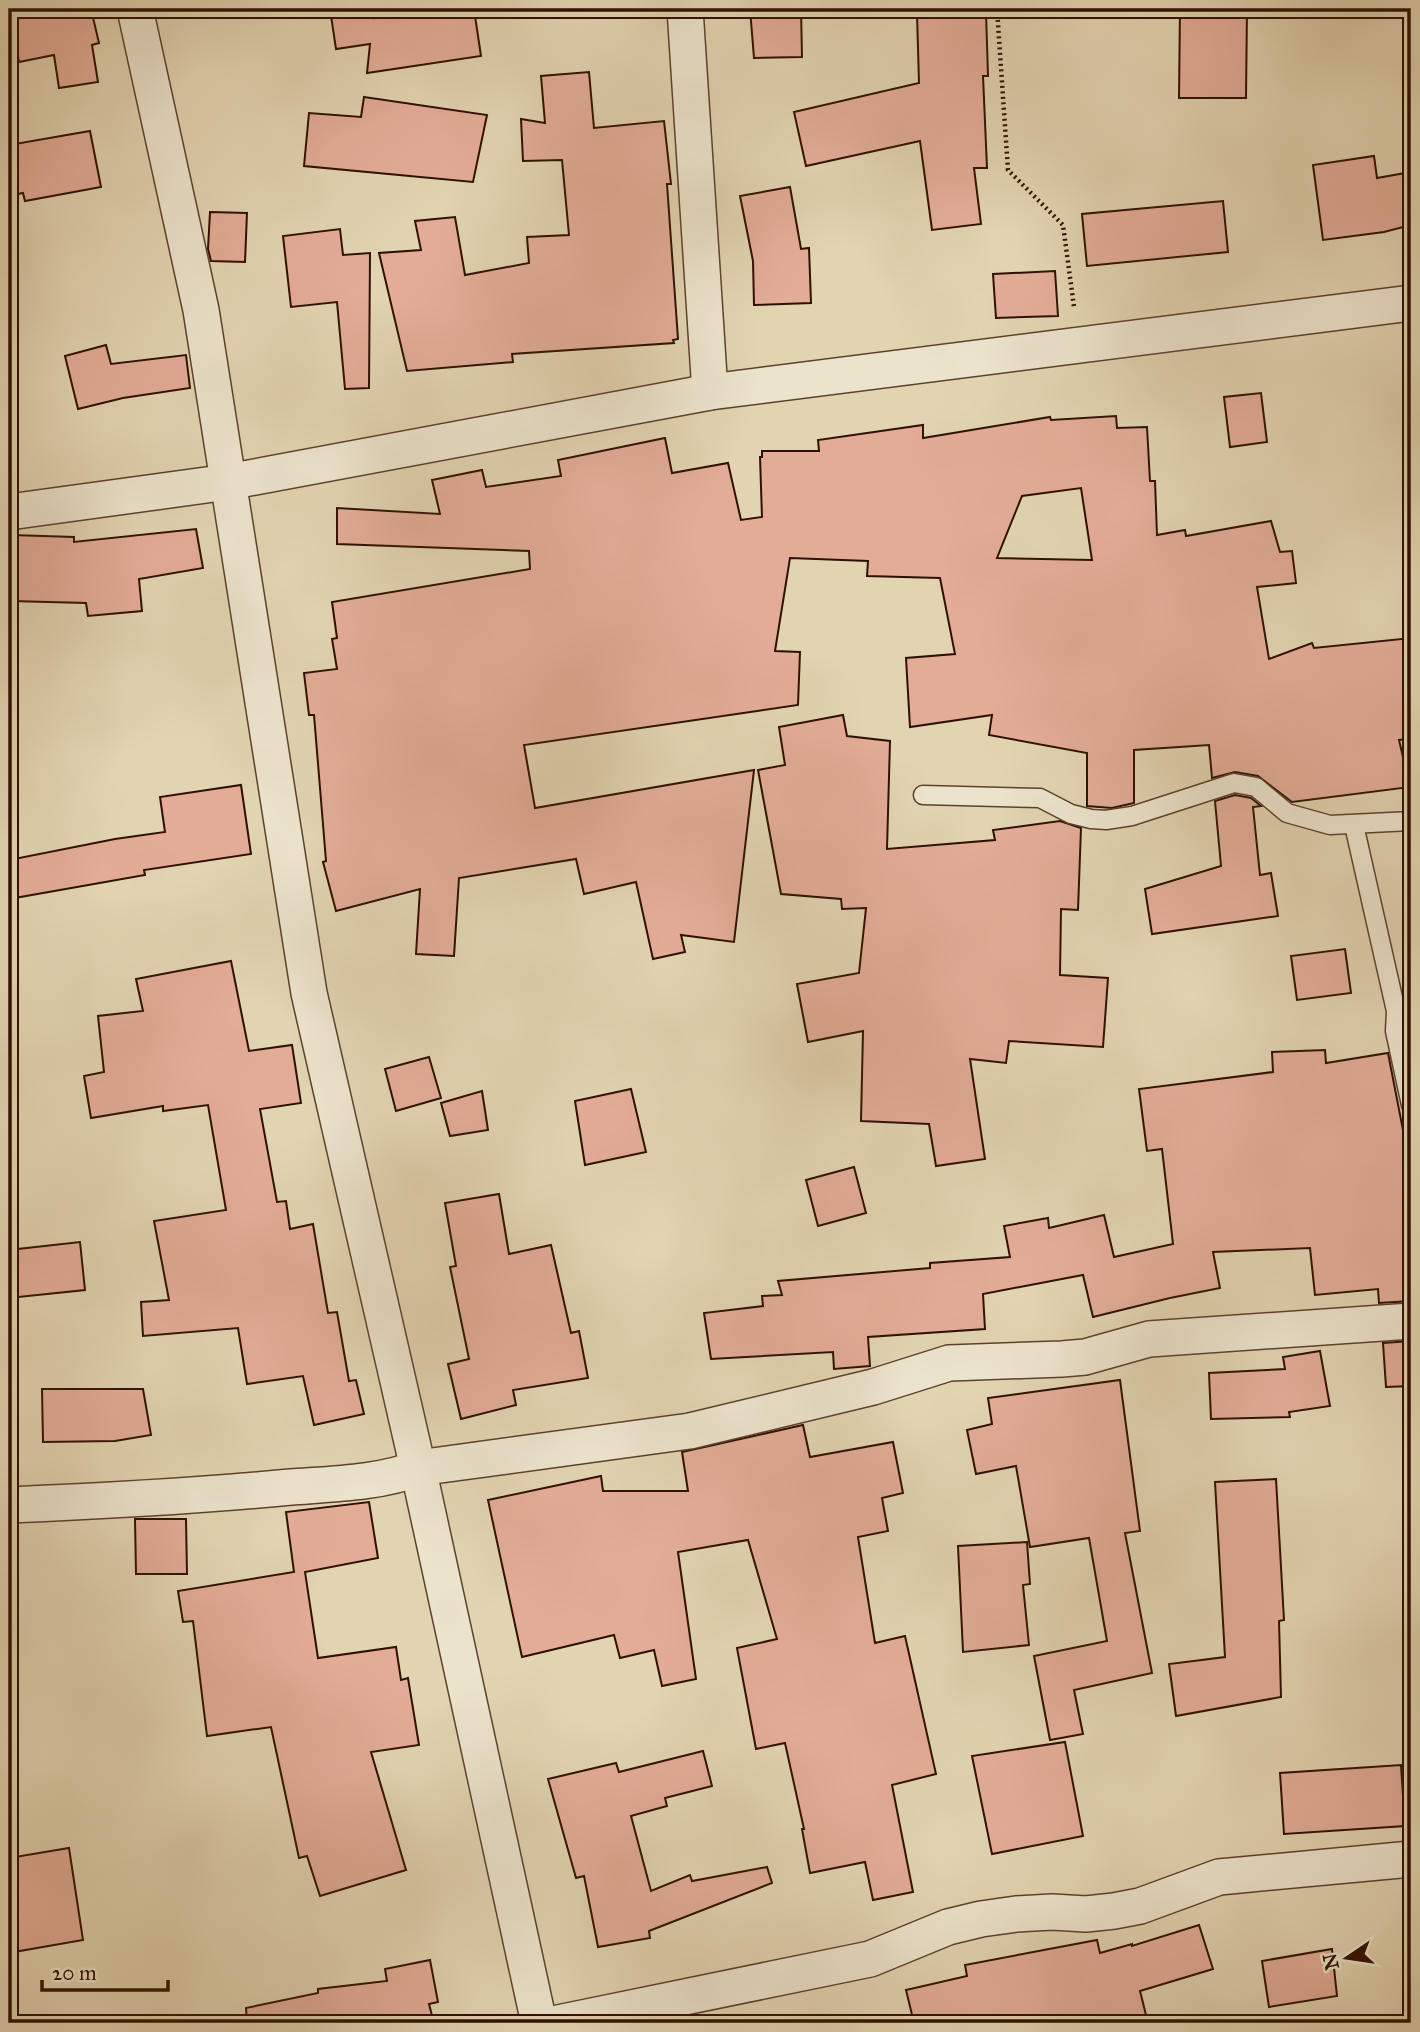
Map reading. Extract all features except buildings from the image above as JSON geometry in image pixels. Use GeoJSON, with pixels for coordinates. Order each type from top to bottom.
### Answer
{"type":"FeatureCollection","features":[{"type":"Feature","properties":{"kind":"street"},"geometry":{"type":"LineString","coordinates":[[135,9],[201,310],[309,993],[418,1468],[539,2023]]}},
{"type":"Feature","properties":{"kind":"street"},"geometry":{"type":"LineString","coordinates":[[685,9],[710,392]]}},
{"type":"Feature","properties":{"kind":"street"},"geometry":{"type":"LineString","coordinates":[[9,512],[228,482],[710,392],[1411,303]]}},
{"type":"Feature","properties":{"kind":"street"},"geometry":{"type":"LineString","coordinates":[[9,1506],[203,1495],[333,1484],[407,1473],[418,1468],[690,1431],[873,1387],[948,1363],[1062,1359],[1084,1357],[1149,1339],[1411,1321]]}},
{"type":"Feature","properties":{"kind":"street"},"geometry":{"type":"LineString","coordinates":[[558,2023],[870,1959],[948,1927],[981,1919],[1016,1914],[1086,1914],[1114,1911],[1140,1906],[1219,1877],[1411,1859]]}},
{"type":"Feature","properties":{"kind":"lane"},"geometry":{"type":"LineString","coordinates":[[923,795],[1040,798],[1071,814],[1106,820],[1132,816],[1234,783],[1256,787],[1275,805],[1301,818],[1329,825],[1411,821]]}},
{"type":"Feature","properties":{"kind":"lane"},"geometry":{"type":"LineString","coordinates":[[1354,825],[1396,1011],[1395,1031],[1411,1105]]}},
{"type":"Feature","properties":{"kind":"path"},"geometry":{"type":"LineString","coordinates":[[997,9],[1008,170],[1063,225],[1078,346]]}}]}
